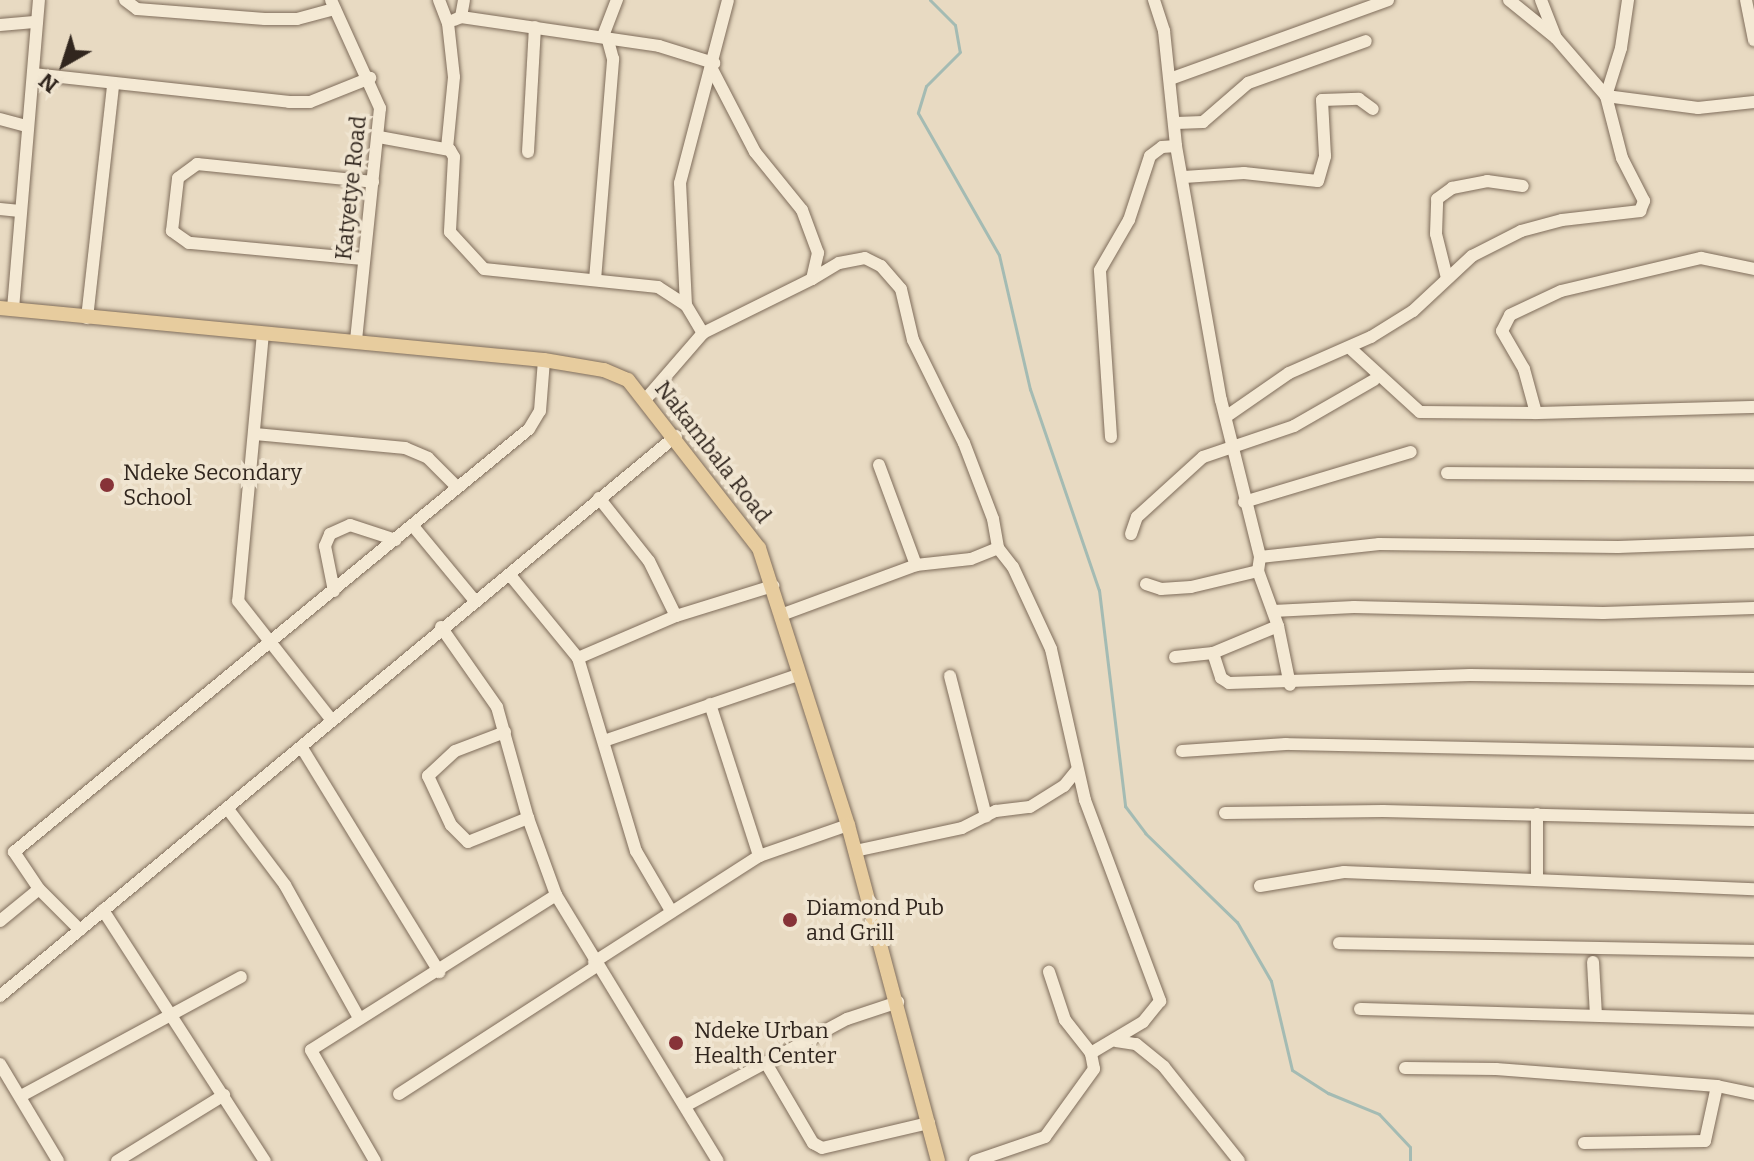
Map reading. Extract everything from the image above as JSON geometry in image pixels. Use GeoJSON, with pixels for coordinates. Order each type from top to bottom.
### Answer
{"type":"FeatureCollection","features":[{"type":"Feature","properties":{"kind":"main road","name":"Nakambala Road"},"geometry":{"type":"LineString","coordinates":[[6,308],[544,360],[617,373],[676,436],[739,517],[773,586],[798,675],[848,825],[898,1002],[938,1161]]}},
{"type":"Feature","properties":{"kind":"street"},"geometry":{"type":"LineString","coordinates":[[6,308],[20,211],[39,0]]}},
{"type":"Feature","properties":{"kind":"street"},"geometry":{"type":"LineString","coordinates":[[125,0],[137,9],[265,19],[297,19],[333,4]]}},
{"type":"Feature","properties":{"kind":"street"},"geometry":{"type":"LineString","coordinates":[[439,0],[448,23],[454,77],[447,148]]}},
{"type":"Feature","properties":{"kind":"street"},"geometry":{"type":"LineString","coordinates":[[461,17],[464,0]]}},
{"type":"Feature","properties":{"kind":"street"},"geometry":{"type":"LineString","coordinates":[[595,280],[613,59],[605,38],[617,0]]}},
{"type":"Feature","properties":{"kind":"street"},"geometry":{"type":"LineString","coordinates":[[686,305],[680,183],[690,130],[713,66],[728,0]]}},
{"type":"Feature","properties":{"kind":"street"},"geometry":{"type":"LineString","coordinates":[[1154,0],[1170,79],[1176,146],[1184,177],[1196,271],[1231,444],[1260,557],[1258,571],[1278,626],[1290,685]]}},
{"type":"Feature","properties":{"kind":"street"},"geometry":{"type":"LineString","coordinates":[[1170,79],[1388,0]]}},
{"type":"Feature","properties":{"kind":"street"},"geometry":{"type":"LineString","coordinates":[[1227,416],[1289,373],[1336,351],[1351,349],[1413,311],[1472,256],[1521,231],[1644,207],[1622,158],[1606,96],[1556,38],[1509,0]]}},
{"type":"Feature","properties":{"kind":"street"},"geometry":{"type":"LineString","coordinates":[[1541,0],[1556,38]]}},
{"type":"Feature","properties":{"kind":"street"},"geometry":{"type":"LineString","coordinates":[[1606,96],[1621,48],[1628,0]]}},
{"type":"Feature","properties":{"kind":"street"},"geometry":{"type":"LineString","coordinates":[[1746,0],[1754,40]]}},
{"type":"Feature","properties":{"kind":"street","name":"Katyetye Road"},"geometry":{"type":"LineString","coordinates":[[333,4],[370,78],[380,108],[356,342]]}},
{"type":"Feature","properties":{"kind":"street"},"geometry":{"type":"LineString","coordinates":[[448,23],[461,17],[688,51],[713,66],[755,152],[807,220],[818,253],[812,279]]}},
{"type":"Feature","properties":{"kind":"street"},"geometry":{"type":"LineString","coordinates":[[0,25],[37,22]]}},
{"type":"Feature","properties":{"kind":"street"},"geometry":{"type":"LineString","coordinates":[[528,152],[535,27]]}},
{"type":"Feature","properties":{"kind":"street"},"geometry":{"type":"LineString","coordinates":[[1176,123],[1203,122],[1248,83],[1366,41]]}},
{"type":"Feature","properties":{"kind":"street"},"geometry":{"type":"LineString","coordinates":[[33,74],[289,102],[321,98],[370,78]]}},
{"type":"Feature","properties":{"kind":"street"},"geometry":{"type":"LineString","coordinates":[[87,318],[113,85]]}},
{"type":"Feature","properties":{"kind":"street"},"geometry":{"type":"LineString","coordinates":[[1606,96],[1698,108],[1754,102]]}},
{"type":"Feature","properties":{"kind":"street"},"geometry":{"type":"LineString","coordinates":[[1184,177],[1244,173],[1318,181],[1325,156],[1322,100],[1359,99],[1373,109]]}},
{"type":"Feature","properties":{"kind":"street"},"geometry":{"type":"LineString","coordinates":[[0,119],[27,126]]}},
{"type":"Feature","properties":{"kind":"street"},"geometry":{"type":"LineString","coordinates":[[379,137],[447,148],[454,157],[450,232],[469,257],[494,272],[658,287],[686,305],[703,333]]}},
{"type":"Feature","properties":{"kind":"street"},"geometry":{"type":"LineString","coordinates":[[1111,437],[1100,270],[1129,220],[1150,156],[1162,147],[1176,146]]}},
{"type":"Feature","properties":{"kind":"street"},"geometry":{"type":"LineString","coordinates":[[363,259],[189,243],[172,231],[178,178],[197,164],[373,182]]}},
{"type":"Feature","properties":{"kind":"street"},"geometry":{"type":"LineString","coordinates":[[1447,278],[1436,234],[1437,199],[1452,188],[1487,181],[1523,186]]}},
{"type":"Feature","properties":{"kind":"street"},"geometry":{"type":"LineString","coordinates":[[0,209],[20,211]]}},
{"type":"Feature","properties":{"kind":"street"},"geometry":{"type":"LineString","coordinates":[[645,400],[703,333],[839,263],[865,258],[881,266],[901,289],[913,340],[964,443],[993,519],[998,548],[1013,567],[1051,649],[1076,771],[1141,958],[1159,993],[1155,1013],[1116,1041],[1091,1053]]}},
{"type":"Feature","properties":{"kind":"street"},"geometry":{"type":"LineString","coordinates":[[1536,413],[1524,369],[1502,331],[1510,315],[1561,291],[1701,258],[1754,269]]}},
{"type":"Feature","properties":{"kind":"street"},"geometry":{"type":"LineString","coordinates":[[263,333],[238,601],[331,719]]}},
{"type":"Feature","properties":{"kind":"street"},"geometry":{"type":"LineString","coordinates":[[1351,349],[1420,412],[1536,413],[1754,407]]}},
{"type":"Feature","properties":{"kind":"street"},"geometry":{"type":"LineString","coordinates":[[80,930],[7,852],[334,591],[537,420],[544,360]]}},
{"type":"Feature","properties":{"kind":"street"},"geometry":{"type":"LineString","coordinates":[[1131,534],[1137,517],[1203,457],[1231,444],[1294,426],[1374,380]]}},
{"type":"Feature","properties":{"kind":"street"},"geometry":{"type":"LineString","coordinates":[[255,434],[405,448],[428,458],[457,487]]}},
{"type":"Feature","properties":{"kind":"street"},"geometry":{"type":"LineString","coordinates":[[0,996],[302,748],[331,719],[441,627],[510,575],[676,436]]}},
{"type":"Feature","properties":{"kind":"street"},"geometry":{"type":"LineString","coordinates":[[1244,502],[1411,452]]}},
{"type":"Feature","properties":{"kind":"street"},"geometry":{"type":"LineString","coordinates":[[879,465],[916,565]]}},
{"type":"Feature","properties":{"kind":"street"},"geometry":{"type":"LineString","coordinates":[[1447,473],[1754,475]]}},
{"type":"Feature","properties":{"kind":"street"},"geometry":{"type":"LineString","coordinates":[[599,498],[649,561],[676,616]]}},
{"type":"Feature","properties":{"kind":"street"},"geometry":{"type":"LineString","coordinates":[[334,591],[325,546],[330,534],[350,525],[396,540]]}},
{"type":"Feature","properties":{"kind":"street"},"geometry":{"type":"LineString","coordinates":[[413,526],[475,601]]}},
{"type":"Feature","properties":{"kind":"street"},"geometry":{"type":"LineString","coordinates":[[1260,557],[1379,544],[1618,547],[1754,542]]}},
{"type":"Feature","properties":{"kind":"street"},"geometry":{"type":"LineString","coordinates":[[781,615],[916,565],[971,559],[998,548]]}},
{"type":"Feature","properties":{"kind":"street"},"geometry":{"type":"LineString","coordinates":[[1146,584],[1161,589],[1191,587],[1258,571]]}},
{"type":"Feature","properties":{"kind":"street"},"geometry":{"type":"LineString","coordinates":[[510,575],[578,658],[636,851],[671,911]]}},
{"type":"Feature","properties":{"kind":"street"},"geometry":{"type":"LineString","coordinates":[[578,658],[676,616],[773,586]]}},
{"type":"Feature","properties":{"kind":"street"},"geometry":{"type":"LineString","coordinates":[[1273,611],[1354,607],[1603,613],[1754,608]]}},
{"type":"Feature","properties":{"kind":"street"},"geometry":{"type":"LineString","coordinates":[[1175,657],[1213,653],[1278,626]]}},
{"type":"Feature","properties":{"kind":"street"},"geometry":{"type":"LineString","coordinates":[[441,627],[497,707],[528,818],[556,895],[596,964],[687,1105],[718,1161]]}},
{"type":"Feature","properties":{"kind":"street"},"geometry":{"type":"LineString","coordinates":[[1213,653],[1224,682],[1290,685],[1470,675],[1754,679]]}},
{"type":"Feature","properties":{"kind":"street"},"geometry":{"type":"LineString","coordinates":[[604,741],[798,675]]}},
{"type":"Feature","properties":{"kind":"street"},"geometry":{"type":"LineString","coordinates":[[950,676],[986,816]]}},
{"type":"Feature","properties":{"kind":"street"},"geometry":{"type":"LineString","coordinates":[[710,704],[759,856]]}},
{"type":"Feature","properties":{"kind":"street"},"geometry":{"type":"LineString","coordinates":[[505,732],[455,751],[431,768],[428,776],[451,825],[468,842],[528,818]]}},
{"type":"Feature","properties":{"kind":"street"},"geometry":{"type":"LineString","coordinates":[[1182,751],[1286,744],[1754,754]]}},
{"type":"Feature","properties":{"kind":"street"},"geometry":{"type":"LineString","coordinates":[[302,748],[439,972]]}},
{"type":"Feature","properties":{"kind":"street"},"geometry":{"type":"LineString","coordinates":[[855,851],[962,828],[986,816],[1030,807],[1064,786],[1076,771]]}},
{"type":"Feature","properties":{"kind":"street"},"geometry":{"type":"LineString","coordinates":[[227,808],[285,885],[359,1018]]}},
{"type":"Feature","properties":{"kind":"street"},"geometry":{"type":"LineString","coordinates":[[1225,813],[1537,814],[1754,820]]}},
{"type":"Feature","properties":{"kind":"street"},"geometry":{"type":"LineString","coordinates":[[1537,814],[1537,879]]}},
{"type":"Feature","properties":{"kind":"street"},"geometry":{"type":"LineString","coordinates":[[399,1094],[671,911],[759,856],[848,825]]}},
{"type":"Feature","properties":{"kind":"street"},"geometry":{"type":"LineString","coordinates":[[1260,886],[1344,872],[1754,889]]}},
{"type":"Feature","properties":{"kind":"street"},"geometry":{"type":"LineString","coordinates":[[0,921],[39,889]]}},
{"type":"Feature","properties":{"kind":"street"},"geometry":{"type":"LineString","coordinates":[[375,1161],[311,1050],[439,972],[556,895]]}},
{"type":"Feature","properties":{"kind":"street"},"geometry":{"type":"LineString","coordinates":[[103,910],[265,1161]]}},
{"type":"Feature","properties":{"kind":"street"},"geometry":{"type":"LineString","coordinates":[[1339,943],[1754,951]]}},
{"type":"Feature","properties":{"kind":"street"},"geometry":{"type":"LineString","coordinates":[[1593,962],[1596,1015]]}},
{"type":"Feature","properties":{"kind":"street"},"geometry":{"type":"LineString","coordinates":[[975,1161],[1045,1137],[1094,1069],[1091,1053],[1065,1020],[1049,972]]}},
{"type":"Feature","properties":{"kind":"street"},"geometry":{"type":"LineString","coordinates":[[21,1096],[97,1052],[173,1018],[241,977]]}},
{"type":"Feature","properties":{"kind":"street"},"geometry":{"type":"LineString","coordinates":[[687,1105],[847,1019],[898,1002]]}},
{"type":"Feature","properties":{"kind":"street"},"geometry":{"type":"LineString","coordinates":[[1360,1009],[1754,1021]]}},
{"type":"Feature","properties":{"kind":"street"},"geometry":{"type":"LineString","coordinates":[[1116,1041],[1136,1044],[1164,1067],[1239,1161]]}},
{"type":"Feature","properties":{"kind":"street"},"geometry":{"type":"LineString","coordinates":[[766,1063],[813,1143],[822,1148],[929,1123]]}},
{"type":"Feature","properties":{"kind":"street"},"geometry":{"type":"LineString","coordinates":[[0,1064],[58,1161]]}},
{"type":"Feature","properties":{"kind":"street"},"geometry":{"type":"LineString","coordinates":[[1405,1068],[1496,1069],[1717,1086],[1754,1094]]}},
{"type":"Feature","properties":{"kind":"street"},"geometry":{"type":"LineString","coordinates":[[1584,1143],[1705,1141],[1717,1086]]}},
{"type":"Feature","properties":{"kind":"street"},"geometry":{"type":"LineString","coordinates":[[117,1161],[224,1095]]}},
{"type":"Feature","properties":{"kind":"waterway"},"geometry":{"type":"LineString","coordinates":[[930,0],[955,25],[960,52],[926,86],[918,113],[999,255],[1030,389],[1099,590],[1125,806],[1145,833],[1237,922],[1271,981],[1292,1070],[1328,1093],[1379,1114],[1410,1147],[1410,1161]]}},
{"type":"Feature","properties":{"kind":"place","name":"Ndeke Secondary School"},"geometry":{"type":"Point","coordinates":[107,485]}},
{"type":"Feature","properties":{"kind":"place","name":"Diamond Pub and Grill"},"geometry":{"type":"Point","coordinates":[790,920]}},
{"type":"Feature","properties":{"kind":"place","name":"Ndeke Urban Health Center"},"geometry":{"type":"Point","coordinates":[676,1043]}}]}
